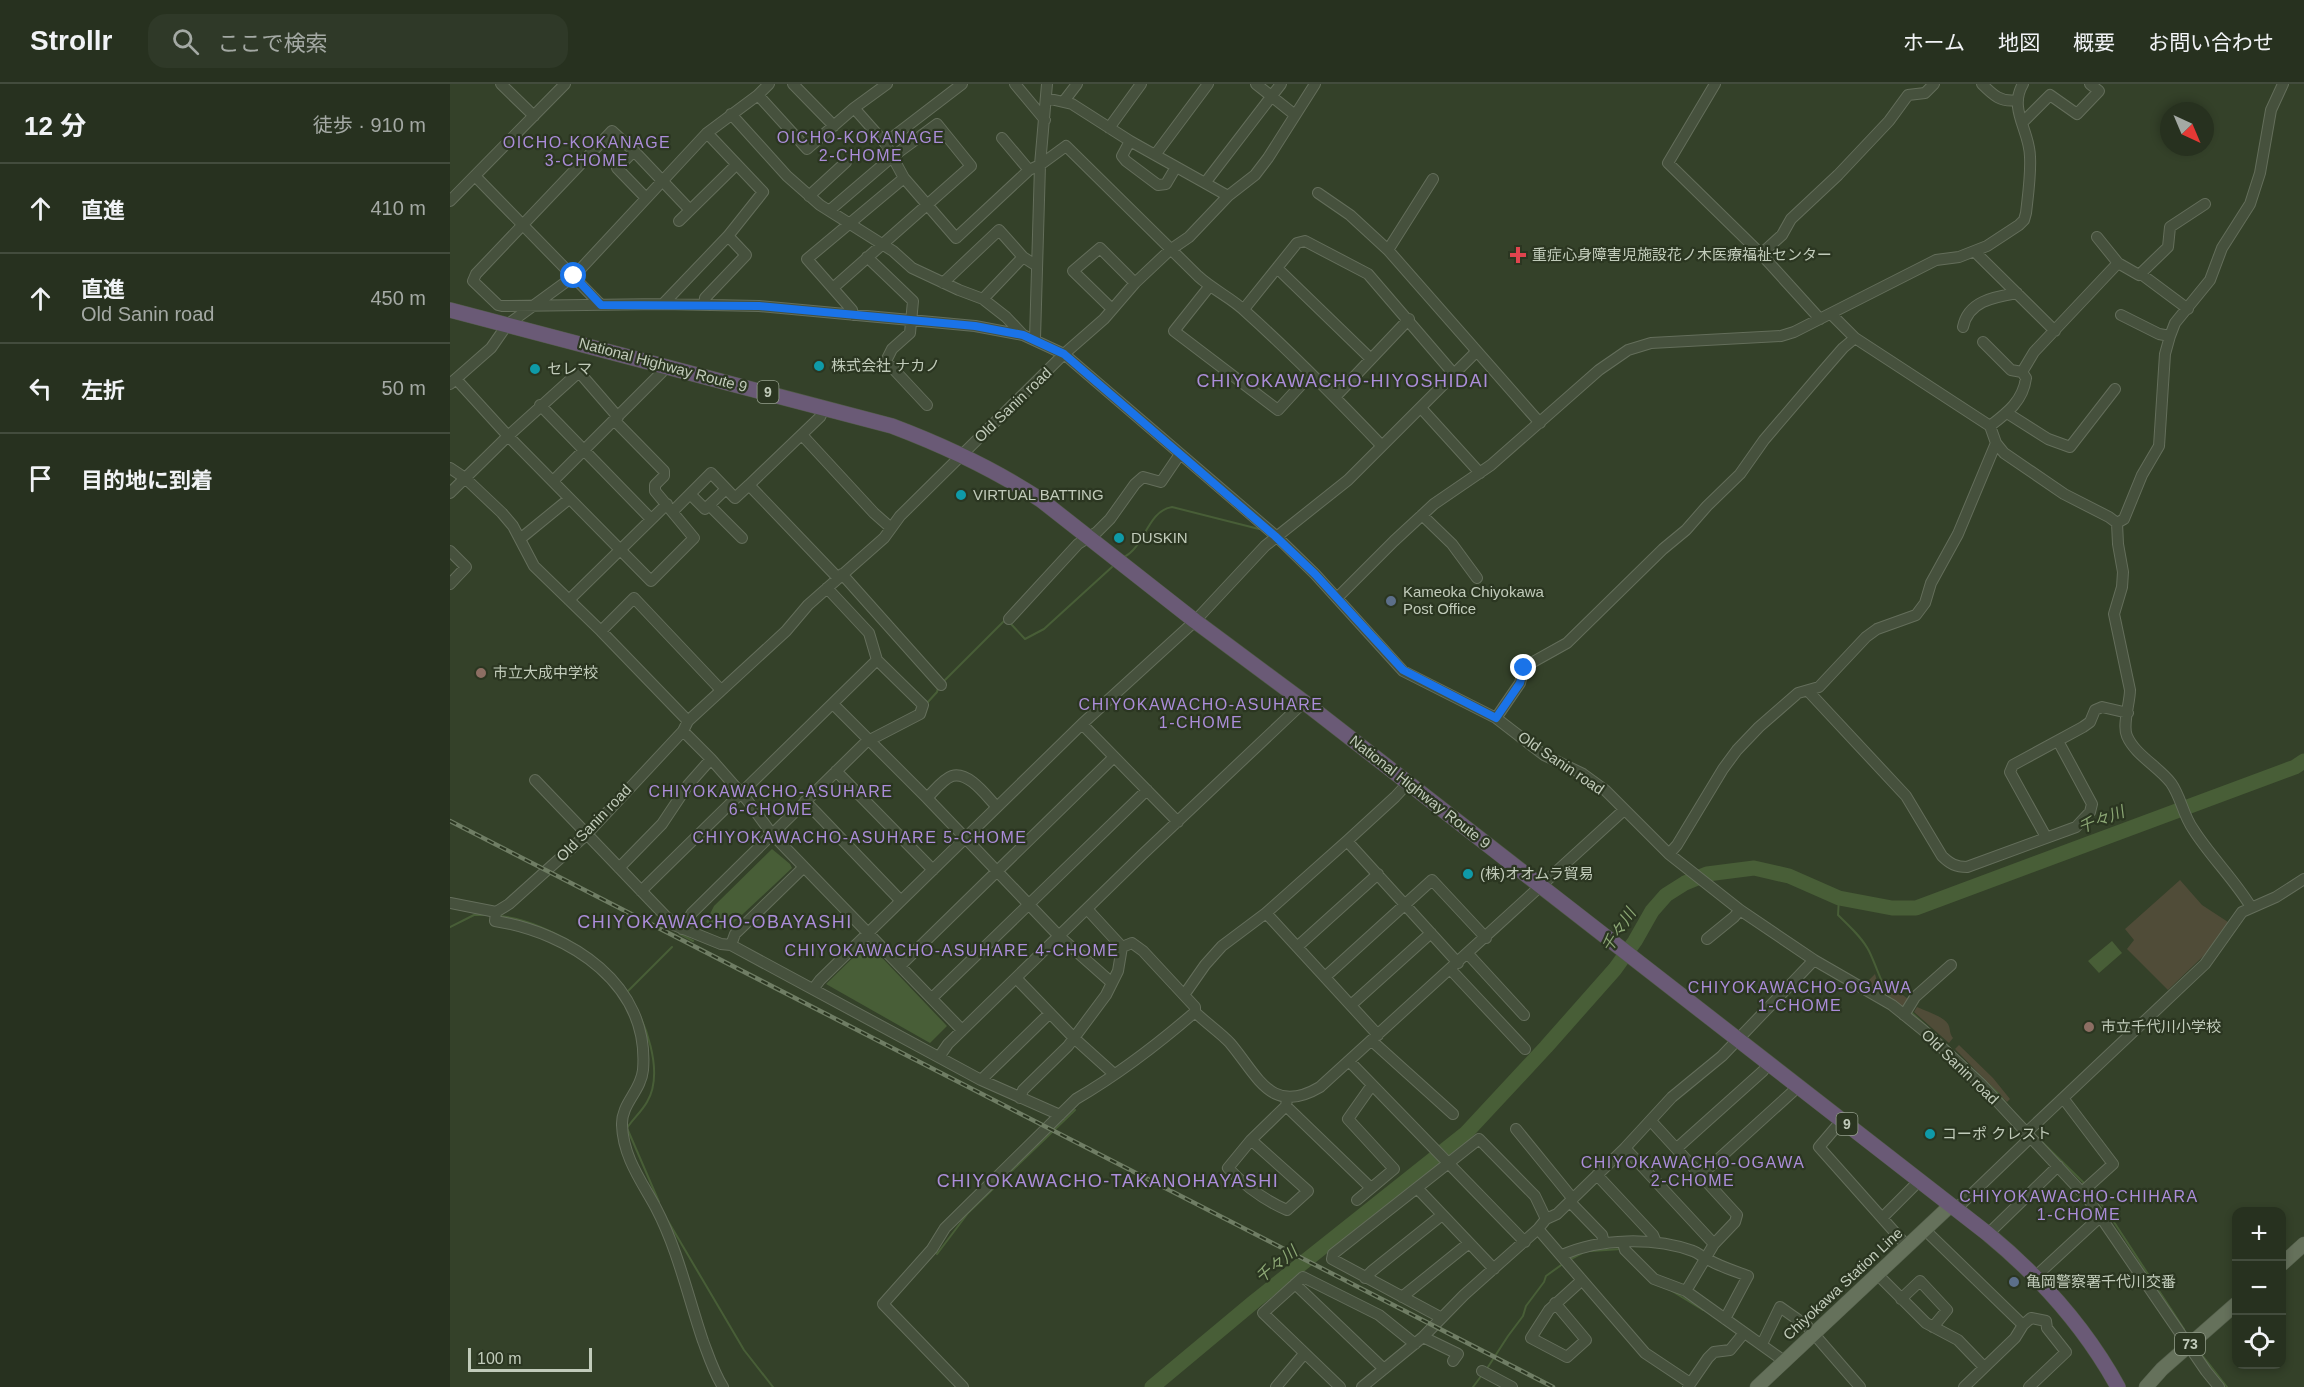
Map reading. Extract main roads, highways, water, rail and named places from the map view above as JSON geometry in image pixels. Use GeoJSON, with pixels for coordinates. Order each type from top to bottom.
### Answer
{"type":"FeatureCollection","features":[{"type":"Feature","properties":{"kind":"highway","name":"National Highway Route 9"},"geometry":{"type":"LineString","coordinates":[[450,310],[892,426],[962,454],[1041,500],[1195,621],[1542,886],[1988,1234],[2036,1276],[2064,1308],[2096,1350],[2118,1387]]}},
{"type":"Feature","properties":{"kind":"main road","name":"Chiyokawa Station Line"},"geometry":{"type":"LineString","coordinates":[[1757,1387],[1907,1246],[1954,1207]]}},
{"type":"Feature","properties":{"kind":"main road"},"geometry":{"type":"LineString","coordinates":[[2285,1261],[2304,1244]]}},
{"type":"Feature","properties":{"kind":"main road","name":"73"},"geometry":{"type":"LineString","coordinates":[[2146,1387],[2162,1369],[2232,1308]]}},
{"type":"Feature","properties":{"kind":"waterway"},"geometry":{"type":"LineString","coordinates":[[1124,557],[1137,546],[1157,515],[1172,507],[1259,529]]}},
{"type":"Feature","properties":{"kind":"waterway"},"geometry":{"type":"LineString","coordinates":[[1010,623],[1025,639],[1044,629],[1112,567]]}},
{"type":"Feature","properties":{"kind":"waterway"},"geometry":{"type":"LineString","coordinates":[[943,682],[1006,619]]}},
{"type":"Feature","properties":{"kind":"waterway"},"geometry":{"type":"LineString","coordinates":[[927,703],[938,688]]}},
{"type":"Feature","properties":{"kind":"waterway","name":"千々川"},"geometry":{"type":"LineString","coordinates":[[1152,1387],[1255,1301],[1466,1133],[1615,969],[1635,941],[1652,911],[1666,895],[1685,883],[1707,874],[1754,868],[1789,876],[1839,898],[1892,908],[1916,908],[2295,767],[2304,761]]}},
{"type":"Feature","properties":{"kind":"waterway"},"geometry":{"type":"LineString","coordinates":[[1839,898],[1838,915],[1866,946],[1891,999]]}},
{"type":"Feature","properties":{"kind":"waterway"},"geometry":{"type":"LineString","coordinates":[[450,927],[474,915],[486,915]]}},
{"type":"Feature","properties":{"kind":"waterway"},"geometry":{"type":"LineString","coordinates":[[498,916],[539,926],[576,945]]}},
{"type":"Feature","properties":{"kind":"waterway"},"geometry":{"type":"LineString","coordinates":[[680,934],[693,941]]}},
{"type":"Feature","properties":{"kind":"waterway"},"geometry":{"type":"LineString","coordinates":[[627,992],[672,947]]}},
{"type":"Feature","properties":{"kind":"waterway"},"geometry":{"type":"LineString","coordinates":[[628,994],[641,1018],[651,1046],[654,1076],[647,1102],[627,1128],[659,1202]]}},
{"type":"Feature","properties":{"kind":"waterway"},"geometry":{"type":"LineString","coordinates":[[1911,1012],[1999,1094],[2008,1106]]}},
{"type":"Feature","properties":{"kind":"waterway"},"geometry":{"type":"LineString","coordinates":[[937,1254],[968,1213],[1075,1110]]}},
{"type":"Feature","properties":{"kind":"waterway"},"geometry":{"type":"LineString","coordinates":[[2041,1141],[2086,1185]]}},
{"type":"Feature","properties":{"kind":"waterway"},"geometry":{"type":"LineString","coordinates":[[2090,1189],[2184,1329]]}},
{"type":"Feature","properties":{"kind":"waterway"},"geometry":{"type":"LineString","coordinates":[[668,1221],[744,1350],[773,1387]]}},
{"type":"Feature","properties":{"kind":"waterway"},"geometry":{"type":"LineString","coordinates":[[1591,1251],[1621,1249]]}},
{"type":"Feature","properties":{"kind":"waterway"},"geometry":{"type":"LineString","coordinates":[[1569,1260],[1582,1253]]}},
{"type":"Feature","properties":{"kind":"waterway"},"geometry":{"type":"LineString","coordinates":[[1486,1370],[1523,1316],[1526,1306],[1546,1276],[1564,1263]]}},
{"type":"Feature","properties":{"kind":"waterway"},"geometry":{"type":"LineString","coordinates":[[1672,1291],[1703,1310]]}},
{"type":"Feature","properties":{"kind":"waterway"},"geometry":{"type":"LineString","coordinates":[[2202,1355],[2227,1387]]}},
{"type":"Feature","properties":{"kind":"waterway"},"geometry":{"type":"LineString","coordinates":[[1473,1387],[1482,1375]]}},
{"type":"Feature","properties":{"kind":"railway"},"geometry":{"type":"LineString","coordinates":[[450,821],[1553,1387]]}},
{"type":"Feature","properties":{"kind":"place","name":"重症心身障害児施設花ノ木医療福祉センター"},"geometry":{"type":"Point","coordinates":[1518,255]}},
{"type":"Feature","properties":{"kind":"place","name":"株式会社 ナカノ"},"geometry":{"type":"Point","coordinates":[819,366]}},
{"type":"Feature","properties":{"kind":"place","name":"セレマ"},"geometry":{"type":"Point","coordinates":[535,369]}},
{"type":"Feature","properties":{"kind":"place","name":"VIRTUAL BATTING"},"geometry":{"type":"Point","coordinates":[961,495]}},
{"type":"Feature","properties":{"kind":"place","name":"DUSKIN"},"geometry":{"type":"Point","coordinates":[1119,538]}},
{"type":"Feature","properties":{"kind":"place","name":"Kameoka Chiyokawa Post Office"},"geometry":{"type":"Point","coordinates":[1391,601]}},
{"type":"Feature","properties":{"kind":"place","name":"市立大成中学校"},"geometry":{"type":"Point","coordinates":[481,673]}},
{"type":"Feature","properties":{"kind":"place","name":"(株)オオムラ貿易"},"geometry":{"type":"Point","coordinates":[1468,874]}},
{"type":"Feature","properties":{"kind":"place","name":"市立千代川小学校"},"geometry":{"type":"Point","coordinates":[2089,1027]}},
{"type":"Feature","properties":{"kind":"place","name":"コーポ クレスト"},"geometry":{"type":"Point","coordinates":[1930,1134]}},
{"type":"Feature","properties":{"kind":"place","name":"亀岡警察署千代川交番"},"geometry":{"type":"Point","coordinates":[2014,1282]}},
{"type":"Feature","properties":{"kind":"district","name":"OICHO-KOKANAGE 2-CHOME"},"geometry":{"type":"Point","coordinates":[861,146]}},
{"type":"Feature","properties":{"kind":"district","name":"OICHO-KOKANAGE 3-CHOME"},"geometry":{"type":"Point","coordinates":[587,151]}},
{"type":"Feature","properties":{"kind":"district","name":"CHIYOKAWACHO-HIYOSHIDAI"},"geometry":{"type":"Point","coordinates":[1343,381]}},
{"type":"Feature","properties":{"kind":"district","name":"CHIYOKAWACHO-ASUHARE 1-CHOME"},"geometry":{"type":"Point","coordinates":[1201,713]}},
{"type":"Feature","properties":{"kind":"district","name":"CHIYOKAWACHO-ASUHARE 6-CHOME"},"geometry":{"type":"Point","coordinates":[771,800]}},
{"type":"Feature","properties":{"kind":"district","name":"CHIYOKAWACHO-ASUHARE 5-CHOME"},"geometry":{"type":"Point","coordinates":[860,837]}},
{"type":"Feature","properties":{"kind":"district","name":"CHIYOKAWACHO-OBAYASHI"},"geometry":{"type":"Point","coordinates":[715,922]}},
{"type":"Feature","properties":{"kind":"district","name":"CHIYOKAWACHO-ASUHARE 4-CHOME"},"geometry":{"type":"Point","coordinates":[952,950]}},
{"type":"Feature","properties":{"kind":"district","name":"CHIYOKAWACHO-OGAWA 1-CHOME"},"geometry":{"type":"Point","coordinates":[1800,996]}},
{"type":"Feature","properties":{"kind":"district","name":"CHIYOKAWACHO-OGAWA 2-CHOME"},"geometry":{"type":"Point","coordinates":[1693,1171]}},
{"type":"Feature","properties":{"kind":"district","name":"CHIYOKAWACHO-TAKANOHAYASHI"},"geometry":{"type":"Point","coordinates":[1108,1181]}},
{"type":"Feature","properties":{"kind":"district","name":"CHIYOKAWACHO-CHIHARA 1-CHOME"},"geometry":{"type":"Point","coordinates":[2079,1205]}}]}
